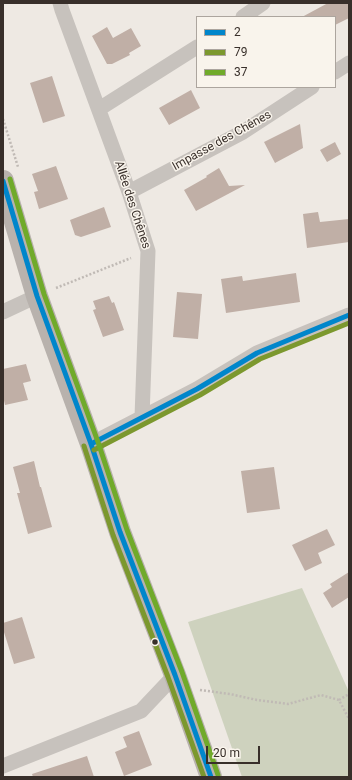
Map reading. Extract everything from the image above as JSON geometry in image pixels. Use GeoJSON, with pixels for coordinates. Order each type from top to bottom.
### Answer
{"type":"FeatureCollection","features":[{"type":"Feature","properties":{"kind":"main road"},"geometry":{"type":"LineString","coordinates":[[3,182],[37,296],[91,444],[120,532],[211,777]]}},
{"type":"Feature","properties":{"kind":"street","name":"Allée des Chênes"},"geometry":{"type":"LineString","coordinates":[[60,3],[129,192],[148,251],[142,417]]}},
{"type":"Feature","properties":{"kind":"street"},"geometry":{"type":"LineString","coordinates":[[244,16],[257,5]]}},
{"type":"Feature","properties":{"kind":"street"},"geometry":{"type":"LineString","coordinates":[[99,109],[196,48]]}},
{"type":"Feature","properties":{"kind":"street"},"geometry":{"type":"LineString","coordinates":[[336,71],[349,63]]}},
{"type":"Feature","properties":{"kind":"street","name":"Impasse des Chênes"},"geometry":{"type":"LineString","coordinates":[[129,192],[243,132],[310,88]]}},
{"type":"Feature","properties":{"kind":"street"},"geometry":{"type":"LineString","coordinates":[[3,312],[37,296]]}},
{"type":"Feature","properties":{"kind":"street"},"geometry":{"type":"LineString","coordinates":[[91,444],[197,389],[256,353],[349,315]]}},
{"type":"Feature","properties":{"kind":"street"},"geometry":{"type":"LineString","coordinates":[[3,766],[141,711],[174,674]]}},
{"type":"Feature","properties":{"kind":"path"},"geometry":{"type":"LineString","coordinates":[[37,296],[148,251]]}},
{"type":"Feature","properties":{"kind":"path"},"geometry":{"type":"LineString","coordinates":[[198,690],[288,704],[321,695],[339,700],[349,694]]}},
{"type":"Feature","properties":{"kind":"path"},"geometry":{"type":"LineString","coordinates":[[339,700],[349,719]]}},
{"type":"Feature","properties":{"kind":"green space"},"geometry":{"type":"Polygon","coordinates":[[[302,588],[349,692],[349,777],[242,777],[188,622],[302,588]]]}},
{"type":"Feature","properties":{"kind":"building"},"geometry":{"type":"Polygon","coordinates":[[[328,3],[349,3],[349,18],[336,24],[336,16],[304,16],[328,3]]]}},
{"type":"Feature","properties":{"kind":"building"},"geometry":{"type":"Polygon","coordinates":[[[107,27],[113,38],[131,28],[141,46],[129,53],[130,55],[112,64],[107,64],[92,36],[107,27]]]}},
{"type":"Feature","properties":{"kind":"building"},"geometry":{"type":"Polygon","coordinates":[[[52,76],[65,116],[43,123],[30,83],[52,76]]]}},
{"type":"Feature","properties":{"kind":"building"},"geometry":{"type":"Polygon","coordinates":[[[191,90],[200,108],[169,125],[159,108],[191,90]]]}},
{"type":"Feature","properties":{"kind":"building"},"geometry":{"type":"Polygon","coordinates":[[[300,124],[303,148],[275,163],[264,142],[300,124]]]}},
{"type":"Feature","properties":{"kind":"building"},"geometry":{"type":"Polygon","coordinates":[[[335,142],[341,154],[327,162],[320,150],[335,142]]]}},
{"type":"Feature","properties":{"kind":"building"},"geometry":{"type":"Polygon","coordinates":[[[56,166],[68,199],[39,209],[34,192],[38,191],[32,174],[56,166]]]}},
{"type":"Feature","properties":{"kind":"building"},"geometry":{"type":"Polygon","coordinates":[[[219,168],[229,186],[245,185],[196,211],[184,190],[207,177],[206,176],[219,168]]]}},
{"type":"Feature","properties":{"kind":"building"},"geometry":{"type":"Polygon","coordinates":[[[104,207],[111,227],[81,237],[75,235],[70,220],[104,207]]]}},
{"type":"Feature","properties":{"kind":"building"},"geometry":{"type":"Polygon","coordinates":[[[318,212],[320,222],[349,219],[349,242],[307,248],[303,214],[318,212]]]}},
{"type":"Feature","properties":{"kind":"building"},"geometry":{"type":"Polygon","coordinates":[[[296,273],[300,302],[226,313],[221,279],[242,276],[243,281],[296,273]]]}},
{"type":"Feature","properties":{"kind":"building"},"geometry":{"type":"Polygon","coordinates":[[[177,292],[202,294],[198,339],[173,337],[177,292]]]}},
{"type":"Feature","properties":{"kind":"building"},"geometry":{"type":"Polygon","coordinates":[[[109,296],[112,303],[114,302],[124,330],[103,337],[93,310],[96,309],[93,301],[109,296]]]}},
{"type":"Feature","properties":{"kind":"building"},"geometry":{"type":"Polygon","coordinates":[[[26,364],[31,381],[23,383],[28,400],[5,405],[3,396],[3,369],[26,364]]]}},
{"type":"Feature","properties":{"kind":"building"},"geometry":{"type":"Polygon","coordinates":[[[34,461],[52,527],[28,534],[17,493],[20,493],[13,467],[34,461]]]}},
{"type":"Feature","properties":{"kind":"building"},"geometry":{"type":"Polygon","coordinates":[[[274,467],[280,509],[247,513],[241,471],[274,467]]]}},
{"type":"Feature","properties":{"kind":"building"},"geometry":{"type":"Polygon","coordinates":[[[327,529],[335,545],[318,553],[322,563],[305,571],[292,545],[327,529]]]}},
{"type":"Feature","properties":{"kind":"building"},"geometry":{"type":"Polygon","coordinates":[[[349,572],[349,597],[332,608],[323,593],[332,587],[330,584],[349,572]]]}},
{"type":"Feature","properties":{"kind":"building"},"geometry":{"type":"Polygon","coordinates":[[[22,617],[35,658],[14,664],[3,629],[3,623],[22,617]]]}},
{"type":"Feature","properties":{"kind":"building"},"geometry":{"type":"Polygon","coordinates":[[[139,731],[152,765],[124,776],[115,752],[127,747],[123,737],[139,731]]]}},
{"type":"Feature","properties":{"kind":"building"},"geometry":{"type":"Polygon","coordinates":[[[87,756],[94,777],[33,777],[32,774],[87,756]]]}},
{"type":"Feature","properties":{"kind":"transit line","name":"37"},"geometry":{"type":"LineString","coordinates":[[10,179],[44,294],[98,442],[127,530],[182,672],[218,775]]}},
{"type":"Feature","properties":{"kind":"transit line","name":"2"},"geometry":{"type":"LineString","coordinates":[[3,181],[37,296],[91,444],[120,532],[175,675],[211,777]]}},
{"type":"Feature","properties":{"kind":"transit line","name":"2"},"geometry":{"type":"LineString","coordinates":[[91,444],[197,389],[257,353],[349,315]]}},
{"type":"Feature","properties":{"kind":"transit line","name":"79"},"geometry":{"type":"LineString","coordinates":[[94,450],[200,395],[260,359],[349,323]]}},
{"type":"Feature","properties":{"kind":"transit line","name":"79"},"geometry":{"type":"LineString","coordinates":[[84,446],[113,535],[168,677],[204,777]]}}]}
